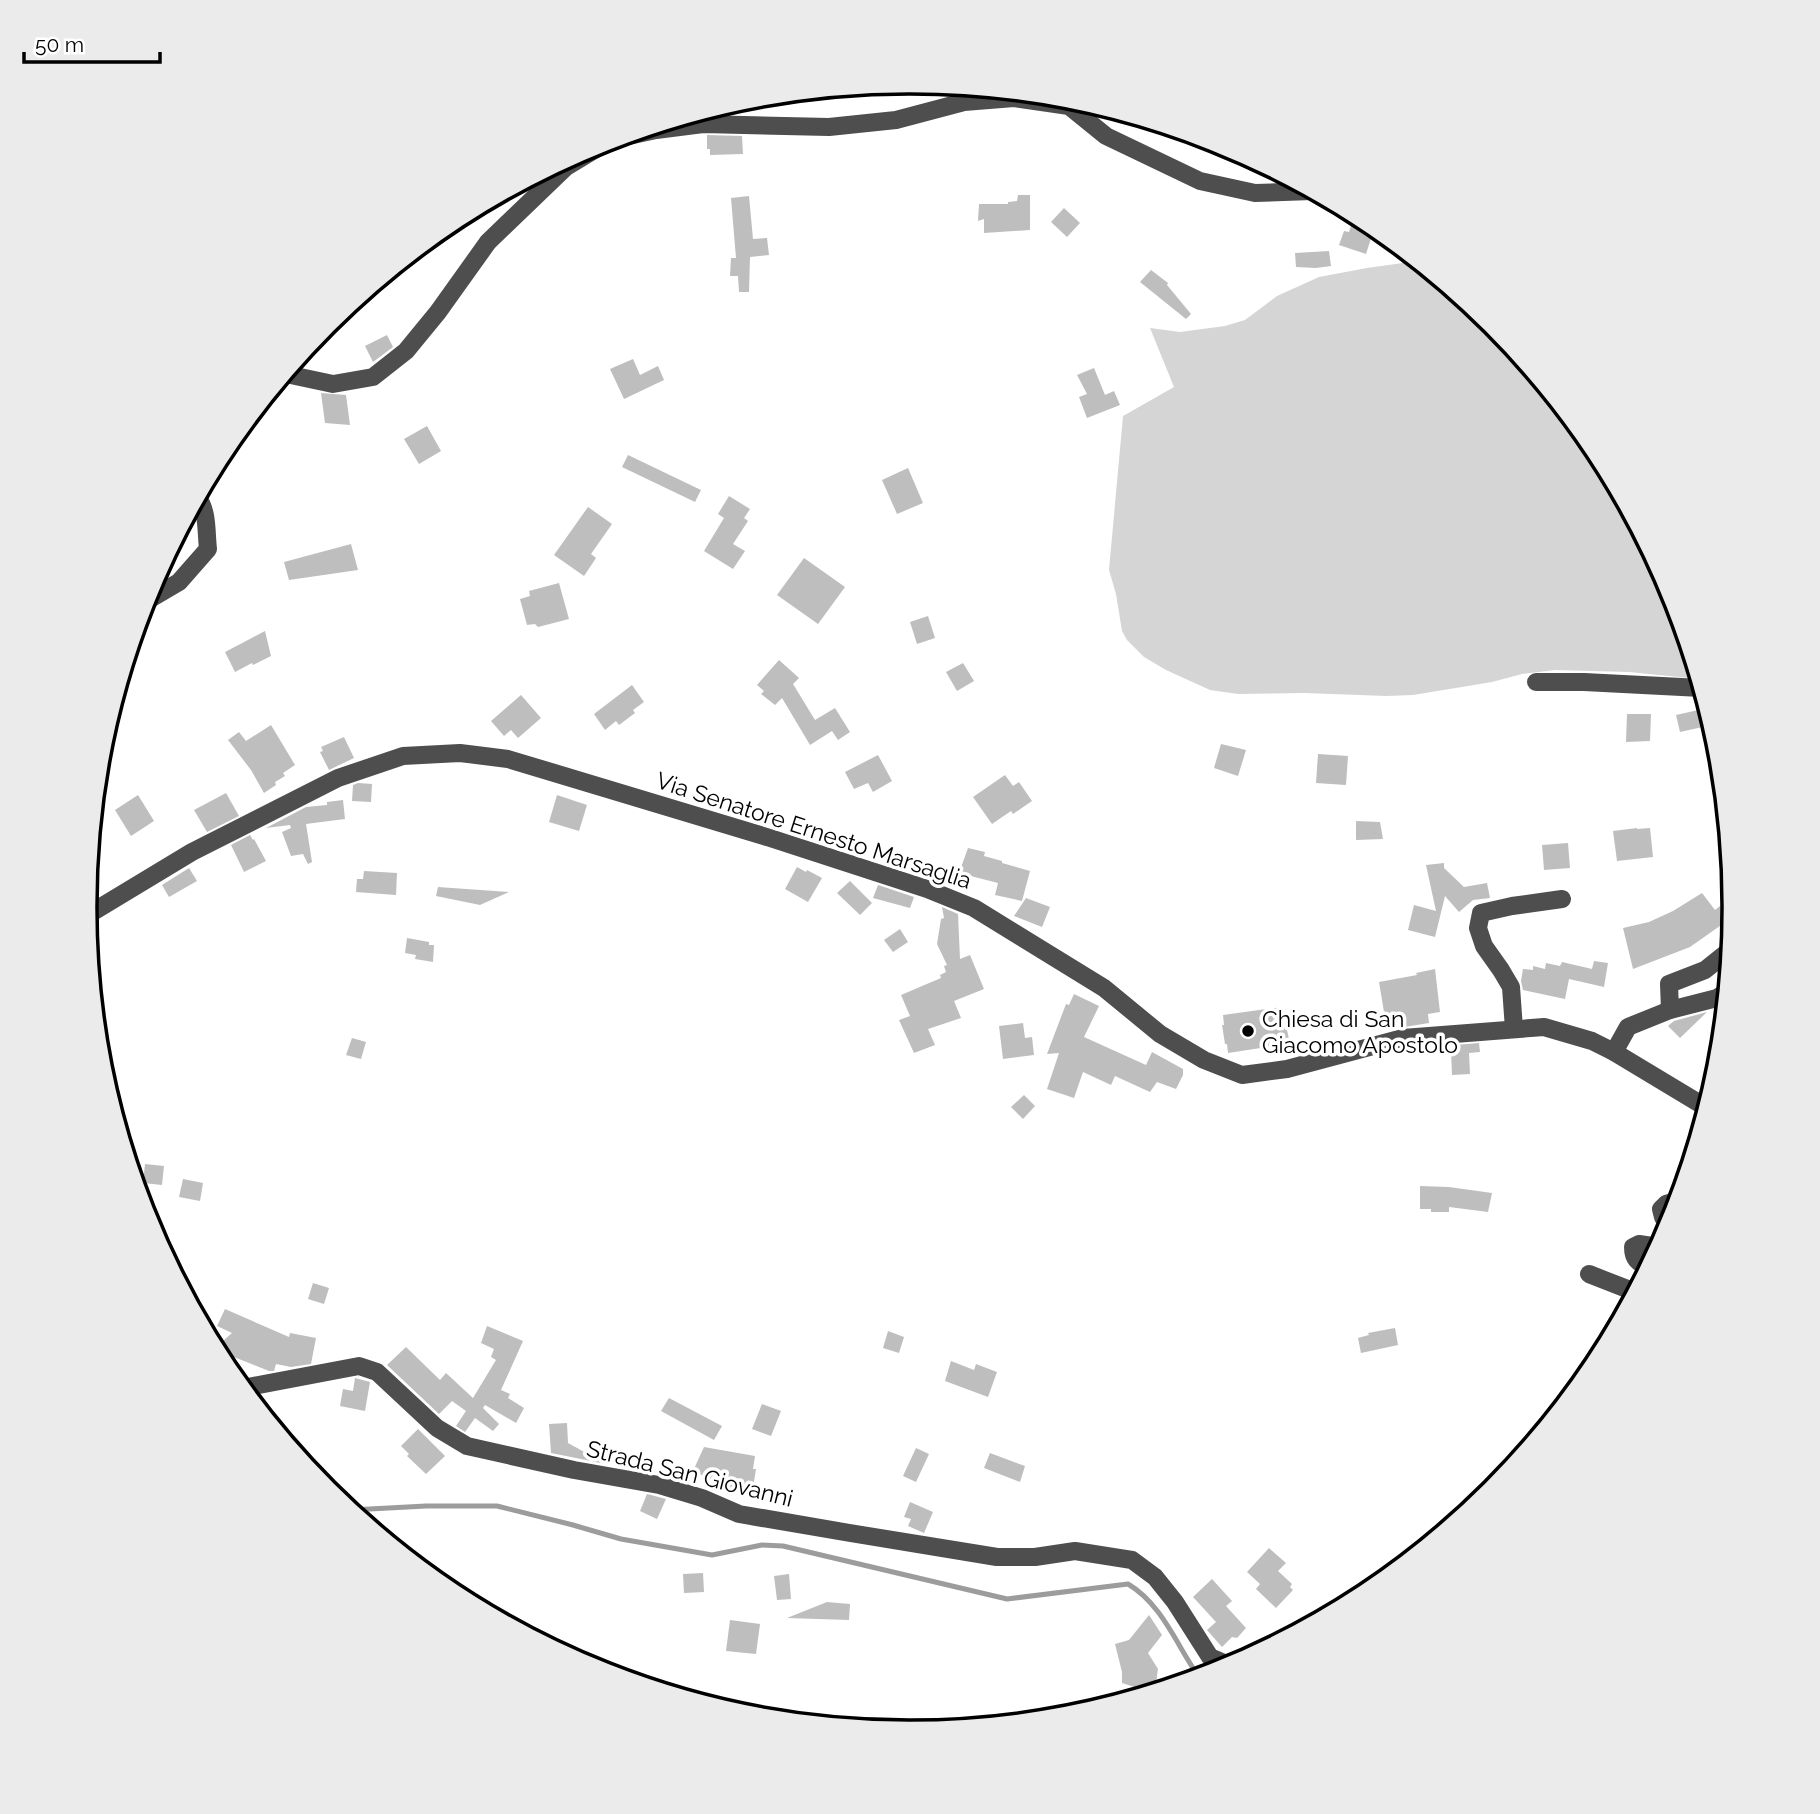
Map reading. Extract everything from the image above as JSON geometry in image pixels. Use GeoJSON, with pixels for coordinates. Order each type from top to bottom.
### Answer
{"type":"FeatureCollection","features":[{"type":"Feature","properties":{"kind":"street"},"geometry":{"type":"LineString","coordinates":[[687,126],[703,124],[829,127],[896,120],[964,102],[998,99]]}},
{"type":"Feature","properties":{"kind":"street"},"geometry":{"type":"LineString","coordinates":[[1076,112],[1106,136],[1200,181],[1255,193],[1295,192]]}},
{"type":"Feature","properties":{"kind":"street"},"geometry":{"type":"LineString","coordinates":[[295,376],[333,384],[373,377],[406,351],[438,312],[488,242],[558,175]]}},
{"type":"Feature","properties":{"kind":"street"},"geometry":{"type":"LineString","coordinates":[[160,593],[179,582],[208,549],[203,507]]}},
{"type":"Feature","properties":{"kind":"street"},"geometry":{"type":"LineString","coordinates":[[1536,682],[1692,688]]}},
{"type":"Feature","properties":{"kind":"street","name":"Via Senatore Ernesto Marsaglia"},"geometry":{"type":"LineString","coordinates":[[97,909],[192,852],[338,778],[403,756],[460,753],[508,759],[928,889],[974,908],[1104,988],[1160,1034],[1204,1060],[1242,1075],[1287,1069],[1403,1038],[1545,1027],[1592,1041],[1698,1103]]}},
{"type":"Feature","properties":{"kind":"street"},"geometry":{"type":"LineString","coordinates":[[1514,1029],[1511,987],[1484,946],[1478,928],[1481,913],[1562,899]]}},
{"type":"Feature","properties":{"kind":"street"},"geometry":{"type":"LineString","coordinates":[[1670,1010],[1669,984],[1705,970],[1721,957]]}},
{"type":"Feature","properties":{"kind":"street"},"geometry":{"type":"LineString","coordinates":[[1614,1052],[1628,1027],[1670,1010],[1717,998]]}},
{"type":"Feature","properties":{"kind":"street"},"geometry":{"type":"LineString","coordinates":[[1688,1098],[1697,1110]]}},
{"type":"Feature","properties":{"kind":"street"},"geometry":{"type":"LineString","coordinates":[[1640,1264],[1633,1255],[1633,1247],[1639,1244],[1648,1245]]}},
{"type":"Feature","properties":{"kind":"street"},"geometry":{"type":"LineString","coordinates":[[1589,1274],[1627,1289]]}},
{"type":"Feature","properties":{"kind":"street","name":"Strada San Giovanni"},"geometry":{"type":"LineString","coordinates":[[254,1386],[359,1366],[377,1372],[437,1428],[477,1449],[659,1485],[702,1498],[739,1514],[825,1529],[998,1557],[1035,1557],[1075,1551],[1132,1560],[1155,1577],[1175,1602],[1210,1657],[1216,1660]]}},
{"type":"Feature","properties":{"kind":"shaded area"},"geometry":{"type":"Polygon","coordinates":[[[1406,263],[1485,332],[1555,412],[1614,501],[1639,548],[1661,596],[1689,678],[1629,672],[1555,670],[1413,695],[1238,694],[1210,690],[1166,670],[1144,657],[1127,640],[1122,631],[1109,570],[1123,416],[1174,387],[1150,328],[1180,332],[1225,326],[1245,320],[1277,296],[1319,277],[1406,263]]]}},
{"type":"Feature","properties":{"kind":"building"},"geometry":{"type":"Polygon","coordinates":[[[707,135],[742,136],[743,154],[710,155],[707,135]]]}},
{"type":"Feature","properties":{"kind":"building"},"geometry":{"type":"Polygon","coordinates":[[[1018,195],[1030,195],[1030,230],[984,233],[984,219],[978,221],[979,204],[1008,204],[1017,201],[1018,195]]]}},
{"type":"Feature","properties":{"kind":"building"},"geometry":{"type":"Polygon","coordinates":[[[749,196],[753,239],[767,238],[769,255],[750,257],[749,292],[739,292],[738,276],[730,276],[731,258],[736,258],[731,198],[749,196]]]}},
{"type":"Feature","properties":{"kind":"building"},"geometry":{"type":"Polygon","coordinates":[[[1064,208],[1080,223],[1067,237],[1051,222],[1064,208]]]}},
{"type":"Feature","properties":{"kind":"building"},"geometry":{"type":"Polygon","coordinates":[[[1351,225],[1371,238],[1366,254],[1339,245],[1344,231],[1349,232],[1351,225]]]}},
{"type":"Feature","properties":{"kind":"building"},"geometry":{"type":"Polygon","coordinates":[[[1329,251],[1331,266],[1296,267],[1295,253],[1329,251]]]}},
{"type":"Feature","properties":{"kind":"building"},"geometry":{"type":"Polygon","coordinates":[[[1151,270],[1168,283],[1191,314],[1186,319],[1140,282],[1151,270]]]}},
{"type":"Feature","properties":{"kind":"building"},"geometry":{"type":"Polygon","coordinates":[[[387,335],[393,347],[373,362],[365,346],[387,335]]]}},
{"type":"Feature","properties":{"kind":"building"},"geometry":{"type":"Polygon","coordinates":[[[633,359],[640,375],[658,366],[664,380],[624,399],[610,369],[633,359]]]}},
{"type":"Feature","properties":{"kind":"building"},"geometry":{"type":"Polygon","coordinates":[[[1094,368],[1105,395],[1114,391],[1120,405],[1087,418],[1079,397],[1087,394],[1077,375],[1094,368]]]}},
{"type":"Feature","properties":{"kind":"building"},"geometry":{"type":"Polygon","coordinates":[[[321,393],[346,395],[350,425],[325,423],[321,393]]]}},
{"type":"Feature","properties":{"kind":"building"},"geometry":{"type":"Polygon","coordinates":[[[427,426],[441,451],[419,464],[404,439],[427,426]]]}},
{"type":"Feature","properties":{"kind":"building"},"geometry":{"type":"Polygon","coordinates":[[[628,455],[701,490],[695,502],[622,467],[628,455]]]}},
{"type":"Feature","properties":{"kind":"building"},"geometry":{"type":"Polygon","coordinates":[[[908,468],[923,503],[897,514],[882,480],[908,468]]]}},
{"type":"Feature","properties":{"kind":"building"},"geometry":{"type":"Polygon","coordinates":[[[729,496],[750,509],[744,518],[748,521],[733,544],[745,551],[733,569],[704,551],[724,518],[718,514],[729,496]]]}},
{"type":"Feature","properties":{"kind":"building"},"geometry":{"type":"Polygon","coordinates":[[[588,507],[612,524],[591,554],[596,558],[584,576],[554,555],[588,507]]]}},
{"type":"Feature","properties":{"kind":"building"},"geometry":{"type":"Polygon","coordinates":[[[351,544],[358,570],[289,580],[284,562],[351,544]]]}},
{"type":"Feature","properties":{"kind":"building"},"geometry":{"type":"Polygon","coordinates":[[[804,558],[845,587],[818,624],[777,595],[804,558]]]}},
{"type":"Feature","properties":{"kind":"building"},"geometry":{"type":"Polygon","coordinates":[[[559,583],[569,619],[538,627],[535,624],[527,625],[520,599],[530,596],[529,591],[559,583]]]}},
{"type":"Feature","properties":{"kind":"building"},"geometry":{"type":"Polygon","coordinates":[[[928,616],[935,638],[917,644],[910,622],[928,616]]]}},
{"type":"Feature","properties":{"kind":"building"},"geometry":{"type":"Polygon","coordinates":[[[265,631],[271,656],[235,672],[225,652],[265,631]]]}},
{"type":"Feature","properties":{"kind":"building"},"geometry":{"type":"Polygon","coordinates":[[[779,660],[799,678],[793,684],[815,720],[835,708],[850,732],[838,740],[832,731],[810,745],[782,698],[775,705],[761,694],[764,691],[757,685],[779,660]]]}},
{"type":"Feature","properties":{"kind":"building"},"geometry":{"type":"Polygon","coordinates":[[[963,663],[974,681],[957,691],[946,672],[963,663]]]}},
{"type":"Feature","properties":{"kind":"building"},"geometry":{"type":"Polygon","coordinates":[[[632,685],[644,702],[619,725],[616,721],[605,730],[594,714],[632,685]]]}},
{"type":"Feature","properties":{"kind":"building"},"geometry":{"type":"Polygon","coordinates":[[[521,695],[541,718],[518,738],[511,730],[504,736],[491,721],[521,695]]]}},
{"type":"Feature","properties":{"kind":"building"},"geometry":{"type":"Polygon","coordinates":[[[1698,710],[1702,727],[1680,732],[1676,715],[1698,710]]]}},
{"type":"Feature","properties":{"kind":"building"},"geometry":{"type":"Polygon","coordinates":[[[1627,714],[1651,714],[1650,741],[1626,742],[1627,714]]]}},
{"type":"Feature","properties":{"kind":"building"},"geometry":{"type":"Polygon","coordinates":[[[271,725],[295,765],[283,773],[285,776],[275,782],[276,785],[264,793],[251,770],[228,740],[239,732],[246,741],[271,725]]]}},
{"type":"Feature","properties":{"kind":"building"},"geometry":{"type":"Polygon","coordinates":[[[344,737],[354,758],[329,770],[320,752],[323,751],[321,747],[344,737]]]}},
{"type":"Feature","properties":{"kind":"building"},"geometry":{"type":"Polygon","coordinates":[[[1221,744],[1246,750],[1238,776],[1214,768],[1221,744]]]}},
{"type":"Feature","properties":{"kind":"building"},"geometry":{"type":"Polygon","coordinates":[[[1318,754],[1348,756],[1346,785],[1316,783],[1318,754]]]}},
{"type":"Feature","properties":{"kind":"building"},"geometry":{"type":"Polygon","coordinates":[[[878,755],[892,781],[873,792],[868,783],[854,789],[845,772],[878,755]]]}},
{"type":"Feature","properties":{"kind":"building"},"geometry":{"type":"Polygon","coordinates":[[[1005,775],[1013,786],[1019,782],[1032,801],[992,824],[973,797],[1005,775]]]}},
{"type":"Feature","properties":{"kind":"building"},"geometry":{"type":"Polygon","coordinates":[[[372,784],[371,802],[352,801],[353,785],[372,784]]]}},
{"type":"Feature","properties":{"kind":"building"},"geometry":{"type":"Polygon","coordinates":[[[226,793],[239,816],[207,832],[194,810],[226,793]]]}},
{"type":"Feature","properties":{"kind":"building"},"geometry":{"type":"Polygon","coordinates":[[[138,795],[154,821],[131,836],[115,810],[138,795]]]}},
{"type":"Feature","properties":{"kind":"building"},"geometry":{"type":"Polygon","coordinates":[[[557,795],[587,805],[579,831],[549,822],[557,795]]]}},
{"type":"Feature","properties":{"kind":"building"},"geometry":{"type":"Polygon","coordinates":[[[343,800],[345,819],[306,824],[312,862],[308,864],[303,854],[291,856],[282,832],[291,828],[290,825],[266,828],[306,807],[343,800]]]}},
{"type":"Feature","properties":{"kind":"building"},"geometry":{"type":"Polygon","coordinates":[[[1356,821],[1380,822],[1383,839],[1356,840],[1356,821]]]}},
{"type":"Feature","properties":{"kind":"building"},"geometry":{"type":"Polygon","coordinates":[[[1650,828],[1653,857],[1617,861],[1613,831],[1650,828]]]}},
{"type":"Feature","properties":{"kind":"building"},"geometry":{"type":"Polygon","coordinates":[[[250,835],[266,861],[244,872],[231,845],[250,835]]]}},
{"type":"Feature","properties":{"kind":"building"},"geometry":{"type":"Polygon","coordinates":[[[1568,843],[1570,868],[1544,870],[1542,845],[1568,843]]]}},
{"type":"Feature","properties":{"kind":"building"},"geometry":{"type":"Polygon","coordinates":[[[968,848],[985,852],[984,856],[1002,863],[1030,871],[1022,901],[995,895],[998,883],[959,873],[968,848]]]}},
{"type":"Feature","properties":{"kind":"building"},"geometry":{"type":"Polygon","coordinates":[[[1444,863],[1444,868],[1464,887],[1487,883],[1490,898],[1473,900],[1459,912],[1445,896],[1435,937],[1408,930],[1414,905],[1436,911],[1426,865],[1444,863]]]}},
{"type":"Feature","properties":{"kind":"building"},"geometry":{"type":"Polygon","coordinates":[[[797,867],[822,878],[808,902],[785,889],[797,867]]]}},
{"type":"Feature","properties":{"kind":"building"},"geometry":{"type":"Polygon","coordinates":[[[189,868],[197,881],[169,897],[162,885],[189,868]]]}},
{"type":"Feature","properties":{"kind":"building"},"geometry":{"type":"Polygon","coordinates":[[[364,871],[397,873],[396,895],[356,892],[357,879],[363,879],[364,871]]]}},
{"type":"Feature","properties":{"kind":"building"},"geometry":{"type":"Polygon","coordinates":[[[850,881],[872,903],[860,915],[837,893],[850,881]]]}},
{"type":"Feature","properties":{"kind":"building"},"geometry":{"type":"Polygon","coordinates":[[[878,885],[914,897],[910,908],[873,898],[878,885]]]}},
{"type":"Feature","properties":{"kind":"building"},"geometry":{"type":"Polygon","coordinates":[[[438,887],[509,892],[480,905],[436,896],[438,887]]]}},
{"type":"Feature","properties":{"kind":"building"},"geometry":{"type":"Polygon","coordinates":[[[1702,893],[1715,910],[1722,904],[1722,925],[1690,947],[1633,969],[1623,928],[1649,922],[1702,893]]]}},
{"type":"Feature","properties":{"kind":"building"},"geometry":{"type":"Polygon","coordinates":[[[1026,898],[1050,907],[1042,927],[1014,916],[1026,898]]]}},
{"type":"Feature","properties":{"kind":"building"},"geometry":{"type":"Polygon","coordinates":[[[942,907],[958,914],[960,959],[970,955],[984,989],[954,1001],[961,1018],[928,1029],[935,1045],[914,1053],[899,1020],[910,1016],[901,995],[941,978],[940,975],[946,972],[944,966],[947,965],[937,944],[941,919],[944,918],[942,907]]]}},
{"type":"Feature","properties":{"kind":"building"},"geometry":{"type":"Polygon","coordinates":[[[900,929],[908,942],[893,952],[884,940],[900,929]]]}},
{"type":"Feature","properties":{"kind":"building"},"geometry":{"type":"Polygon","coordinates":[[[407,938],[434,945],[433,962],[415,959],[416,955],[405,953],[407,938]]]}},
{"type":"Feature","properties":{"kind":"building"},"geometry":{"type":"Polygon","coordinates":[[[1594,961],[1608,963],[1604,987],[1569,979],[1565,999],[1523,990],[1523,969],[1533,970],[1533,966],[1545,969],[1546,963],[1560,966],[1562,962],[1592,969],[1594,961]]]}},
{"type":"Feature","properties":{"kind":"building"},"geometry":{"type":"Polygon","coordinates":[[[1435,969],[1440,1012],[1428,1014],[1429,1023],[1398,1028],[1396,1017],[1385,1018],[1379,982],[1435,969]]]}},
{"type":"Feature","properties":{"kind":"building"},"geometry":{"type":"Polygon","coordinates":[[[1074,994],[1099,1006],[1084,1037],[1146,1065],[1152,1052],[1183,1069],[1176,1089],[1157,1082],[1150,1092],[1115,1076],[1111,1085],[1083,1072],[1074,1098],[1047,1089],[1059,1053],[1047,1054],[1066,1004],[1069,1005],[1074,994]]]}},
{"type":"Feature","properties":{"kind":"building"},"geometry":{"type":"Polygon","coordinates":[[[1282,1007],[1289,1039],[1274,1042],[1274,1046],[1228,1053],[1222,1025],[1223,1015],[1282,1007]]]}},
{"type":"Feature","properties":{"kind":"building"},"geometry":{"type":"Polygon","coordinates":[[[1707,1012],[1680,1038],[1668,1026],[1674,1021],[1707,1012]]]}},
{"type":"Feature","properties":{"kind":"building"},"geometry":{"type":"Polygon","coordinates":[[[1023,1023],[1025,1038],[1032,1037],[1034,1055],[1003,1059],[999,1026],[1023,1023]]]}},
{"type":"Feature","properties":{"kind":"building"},"geometry":{"type":"Polygon","coordinates":[[[352,1038],[366,1042],[361,1059],[346,1055],[352,1038]]]}},
{"type":"Feature","properties":{"kind":"building"},"geometry":{"type":"Polygon","coordinates":[[[1479,1043],[1480,1052],[1469,1053],[1470,1074],[1452,1075],[1451,1051],[1454,1051],[1455,1045],[1479,1043]]]}},
{"type":"Feature","properties":{"kind":"building"},"geometry":{"type":"Polygon","coordinates":[[[1024,1095],[1035,1106],[1023,1119],[1011,1107],[1024,1095]]]}},
{"type":"Feature","properties":{"kind":"building"},"geometry":{"type":"Polygon","coordinates":[[[145,1164],[164,1166],[162,1185],[147,1183],[144,1176],[145,1164]]]}},
{"type":"Feature","properties":{"kind":"building"},"geometry":{"type":"Polygon","coordinates":[[[183,1179],[203,1183],[200,1201],[179,1197],[183,1179]]]}},
{"type":"Feature","properties":{"kind":"building"},"geometry":{"type":"Polygon","coordinates":[[[1420,1186],[1492,1193],[1488,1212],[1449,1207],[1449,1212],[1420,1209],[1420,1186]]]}},
{"type":"Feature","properties":{"kind":"building"},"geometry":{"type":"Polygon","coordinates":[[[313,1283],[329,1288],[324,1304],[308,1299],[313,1283]]]}},
{"type":"Feature","properties":{"kind":"building"},"geometry":{"type":"Polygon","coordinates":[[[225,1309],[289,1337],[290,1333],[316,1338],[311,1364],[291,1367],[276,1364],[274,1371],[269,1371],[233,1357],[223,1341],[232,1333],[217,1326],[225,1309]]]}},
{"type":"Feature","properties":{"kind":"building"},"geometry":{"type":"Polygon","coordinates":[[[487,1326],[523,1341],[501,1390],[510,1394],[508,1398],[524,1408],[516,1423],[485,1405],[483,1408],[499,1424],[493,1431],[475,1418],[465,1432],[456,1426],[466,1411],[452,1401],[439,1414],[387,1365],[406,1347],[440,1380],[446,1373],[473,1398],[496,1360],[491,1357],[494,1349],[481,1343],[487,1326]]]}},
{"type":"Feature","properties":{"kind":"building"},"geometry":{"type":"Polygon","coordinates":[[[1395,1328],[1398,1345],[1361,1353],[1358,1338],[1369,1335],[1368,1333],[1395,1328]]]}},
{"type":"Feature","properties":{"kind":"building"},"geometry":{"type":"Polygon","coordinates":[[[888,1331],[904,1337],[899,1353],[883,1348],[888,1331]]]}},
{"type":"Feature","properties":{"kind":"building"},"geometry":{"type":"Polygon","coordinates":[[[951,1361],[974,1370],[976,1364],[997,1372],[988,1397],[945,1381],[951,1361]]]}},
{"type":"Feature","properties":{"kind":"building"},"geometry":{"type":"Polygon","coordinates":[[[355,1378],[370,1382],[365,1411],[340,1406],[343,1389],[353,1391],[355,1378]]]}},
{"type":"Feature","properties":{"kind":"building"},"geometry":{"type":"Polygon","coordinates":[[[669,1398],[722,1426],[714,1440],[661,1411],[669,1398]]]}},
{"type":"Feature","properties":{"kind":"building"},"geometry":{"type":"Polygon","coordinates":[[[762,1404],[781,1411],[771,1436],[752,1429],[762,1404]]]}},
{"type":"Feature","properties":{"kind":"building"},"geometry":{"type":"Polygon","coordinates":[[[567,1423],[568,1443],[606,1464],[551,1453],[549,1424],[567,1423]]]}},
{"type":"Feature","properties":{"kind":"building"},"geometry":{"type":"Polygon","coordinates":[[[418,1429],[445,1456],[426,1474],[407,1456],[409,1454],[401,1446],[418,1429]]]}},
{"type":"Feature","properties":{"kind":"building"},"geometry":{"type":"Polygon","coordinates":[[[704,1447],[755,1456],[752,1494],[720,1488],[720,1484],[693,1471],[704,1447]]]}},
{"type":"Feature","properties":{"kind":"building"},"geometry":{"type":"Polygon","coordinates":[[[916,1448],[929,1454],[916,1482],[903,1476],[916,1448]]]}},
{"type":"Feature","properties":{"kind":"building"},"geometry":{"type":"Polygon","coordinates":[[[990,1453],[1025,1466],[1020,1482],[984,1468],[990,1453]]]}},
{"type":"Feature","properties":{"kind":"building"},"geometry":{"type":"Polygon","coordinates":[[[647,1494],[666,1499],[657,1519],[640,1511],[647,1494]]]}},
{"type":"Feature","properties":{"kind":"building"},"geometry":{"type":"Polygon","coordinates":[[[910,1502],[933,1512],[924,1533],[908,1526],[911,1519],[904,1517],[910,1502]]]}},
{"type":"Feature","properties":{"kind":"building"},"geometry":{"type":"Polygon","coordinates":[[[1269,1548],[1286,1563],[1278,1571],[1292,1584],[1290,1587],[1293,1590],[1276,1608],[1256,1589],[1260,1584],[1247,1572],[1269,1548]]]}},
{"type":"Feature","properties":{"kind":"building"},"geometry":{"type":"Polygon","coordinates":[[[703,1573],[704,1592],[684,1593],[683,1574],[703,1573]]]}},
{"type":"Feature","properties":{"kind":"building"},"geometry":{"type":"Polygon","coordinates":[[[789,1574],[791,1599],[777,1600],[774,1576],[789,1574]]]}},
{"type":"Feature","properties":{"kind":"building"},"geometry":{"type":"Polygon","coordinates":[[[1212,1579],[1232,1601],[1226,1606],[1246,1628],[1237,1638],[1232,1637],[1222,1647],[1207,1630],[1216,1622],[1193,1597],[1212,1579]]]}},
{"type":"Feature","properties":{"kind":"building"},"geometry":{"type":"Polygon","coordinates":[[[827,1602],[850,1604],[849,1620],[787,1618],[827,1602]]]}},
{"type":"Feature","properties":{"kind":"building"},"geometry":{"type":"Polygon","coordinates":[[[1149,1615],[1162,1635],[1148,1653],[1158,1669],[1156,1681],[1135,1687],[1122,1683],[1115,1644],[1129,1640],[1149,1615]]]}},
{"type":"Feature","properties":{"kind":"building"},"geometry":{"type":"Polygon","coordinates":[[[730,1620],[760,1624],[756,1654],[726,1651],[730,1620]]]}},
{"type":"Feature","properties":{"kind":"waterway"},"geometry":{"type":"LineString","coordinates":[[365,1509],[497,1506],[621,1539],[712,1555],[762,1545],[783,1546],[1007,1599],[1128,1584],[1140,1592],[1160,1614],[1193,1668]]}},
{"type":"Feature","properties":{"kind":"place","name":"Chiesa di San Giacomo Apostolo"},"geometry":{"type":"Point","coordinates":[1248,1031]}}]}
